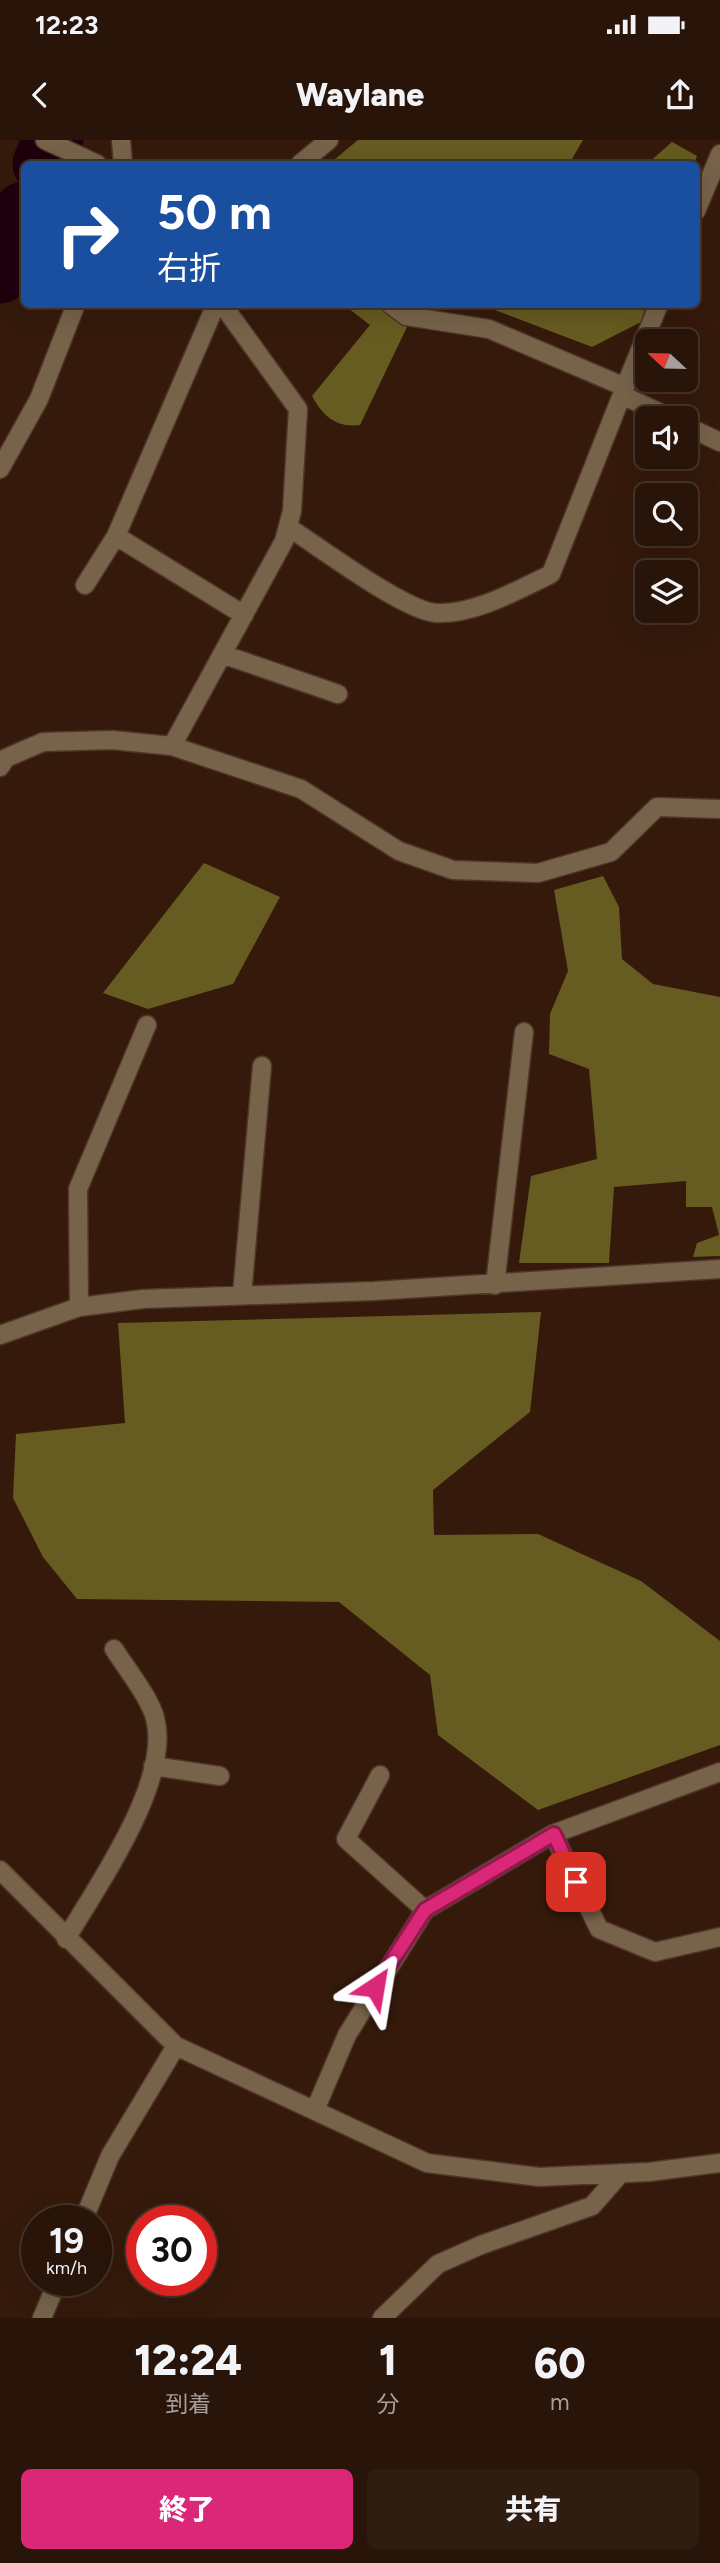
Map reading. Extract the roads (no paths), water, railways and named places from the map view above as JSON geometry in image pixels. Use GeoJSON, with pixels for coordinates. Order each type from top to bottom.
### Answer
{"type":"FeatureCollection","features":[{"type":"Feature","properties":{"kind":"street"},"geometry":{"type":"LineString","coordinates":[[45,140],[90,161]]}},
{"type":"Feature","properties":{"kind":"street"},"geometry":{"type":"LineString","coordinates":[[121,140],[124,161]]}},
{"type":"Feature","properties":{"kind":"street"},"geometry":{"type":"LineString","coordinates":[[304,161],[329,140]]}},
{"type":"Feature","properties":{"kind":"street"},"geometry":{"type":"LineString","coordinates":[[700,201],[720,153]]}},
{"type":"Feature","properties":{"kind":"street"},"geometry":{"type":"LineString","coordinates":[[0,469],[39,399],[74,308]]}},
{"type":"Feature","properties":{"kind":"street"},"geometry":{"type":"LineString","coordinates":[[85,585],[116,536],[214,308]]}},
{"type":"Feature","properties":{"kind":"street"},"geometry":{"type":"LineString","coordinates":[[172,746],[285,541],[292,511],[298,409],[225,308]]}},
{"type":"Feature","properties":{"kind":"street"},"geometry":{"type":"LineString","coordinates":[[395,308],[406,316],[489,329],[624,391],[650,406]]}},
{"type":"Feature","properties":{"kind":"street"},"geometry":{"type":"LineString","coordinates":[[288,527],[402,600],[435,613],[485,605],[551,574],[657,308]]}},
{"type":"Feature","properties":{"kind":"street"},"geometry":{"type":"LineString","coordinates":[[698,432],[720,442]]}},
{"type":"Feature","properties":{"kind":"street"},"geometry":{"type":"LineString","coordinates":[[116,536],[243,615]]}},
{"type":"Feature","properties":{"kind":"street"},"geometry":{"type":"LineString","coordinates":[[222,654],[338,694]]}},
{"type":"Feature","properties":{"kind":"street"},"geometry":{"type":"LineString","coordinates":[[0,767],[6,758],[43,742],[112,740],[172,746],[301,789],[399,851],[453,870],[538,873],[611,852],[657,807],[720,809]]}},
{"type":"Feature","properties":{"kind":"street"},"geometry":{"type":"LineString","coordinates":[[79,1307],[78,1189],[147,1025]]}},
{"type":"Feature","properties":{"kind":"street"},"geometry":{"type":"LineString","coordinates":[[495,1284],[524,1032]]}},
{"type":"Feature","properties":{"kind":"street"},"geometry":{"type":"LineString","coordinates":[[242,1296],[262,1066]]}},
{"type":"Feature","properties":{"kind":"street"},"geometry":{"type":"LineString","coordinates":[[0,1335],[79,1307],[143,1299],[495,1284],[720,1269]]}},
{"type":"Feature","properties":{"kind":"street"},"geometry":{"type":"LineString","coordinates":[[66,1939],[127,1835],[149,1790],[157,1745],[155,1718],[114,1649]]}},
{"type":"Feature","properties":{"kind":"street"},"geometry":{"type":"LineString","coordinates":[[153,1766],[220,1776]]}},
{"type":"Feature","properties":{"kind":"street"},"geometry":{"type":"LineString","coordinates":[[315,2110],[347,2035],[425,1910],[554,1834],[720,1772]]}},
{"type":"Feature","properties":{"kind":"street"},"geometry":{"type":"LineString","coordinates":[[380,1775],[346,1839],[425,1910]]}},
{"type":"Feature","properties":{"kind":"street"},"geometry":{"type":"LineString","coordinates":[[554,1834],[599,1929],[655,1952],[720,1937]]}},
{"type":"Feature","properties":{"kind":"street"},"geometry":{"type":"LineString","coordinates":[[0,1870],[66,1939],[176,2046],[427,2163],[539,2178],[621,2173],[720,2162]]}},
{"type":"Feature","properties":{"kind":"street"},"geometry":{"type":"LineString","coordinates":[[90,2205],[110,2156],[176,2046]]}},
{"type":"Feature","properties":{"kind":"street"},"geometry":{"type":"LineString","coordinates":[[382,2318],[438,2264],[481,2245],[592,2206],[621,2173]]}},
{"type":"Feature","properties":{"kind":"street"},"geometry":{"type":"LineString","coordinates":[[42,2318],[51,2296]]}},
{"type":"Feature","properties":{"kind":"waterway"},"geometry":{"type":"LineString","coordinates":[[44,161],[53,140]]}},
{"type":"Feature","properties":{"kind":"waterway"},"geometry":{"type":"LineString","coordinates":[[0,273],[21,220]]}}]}
